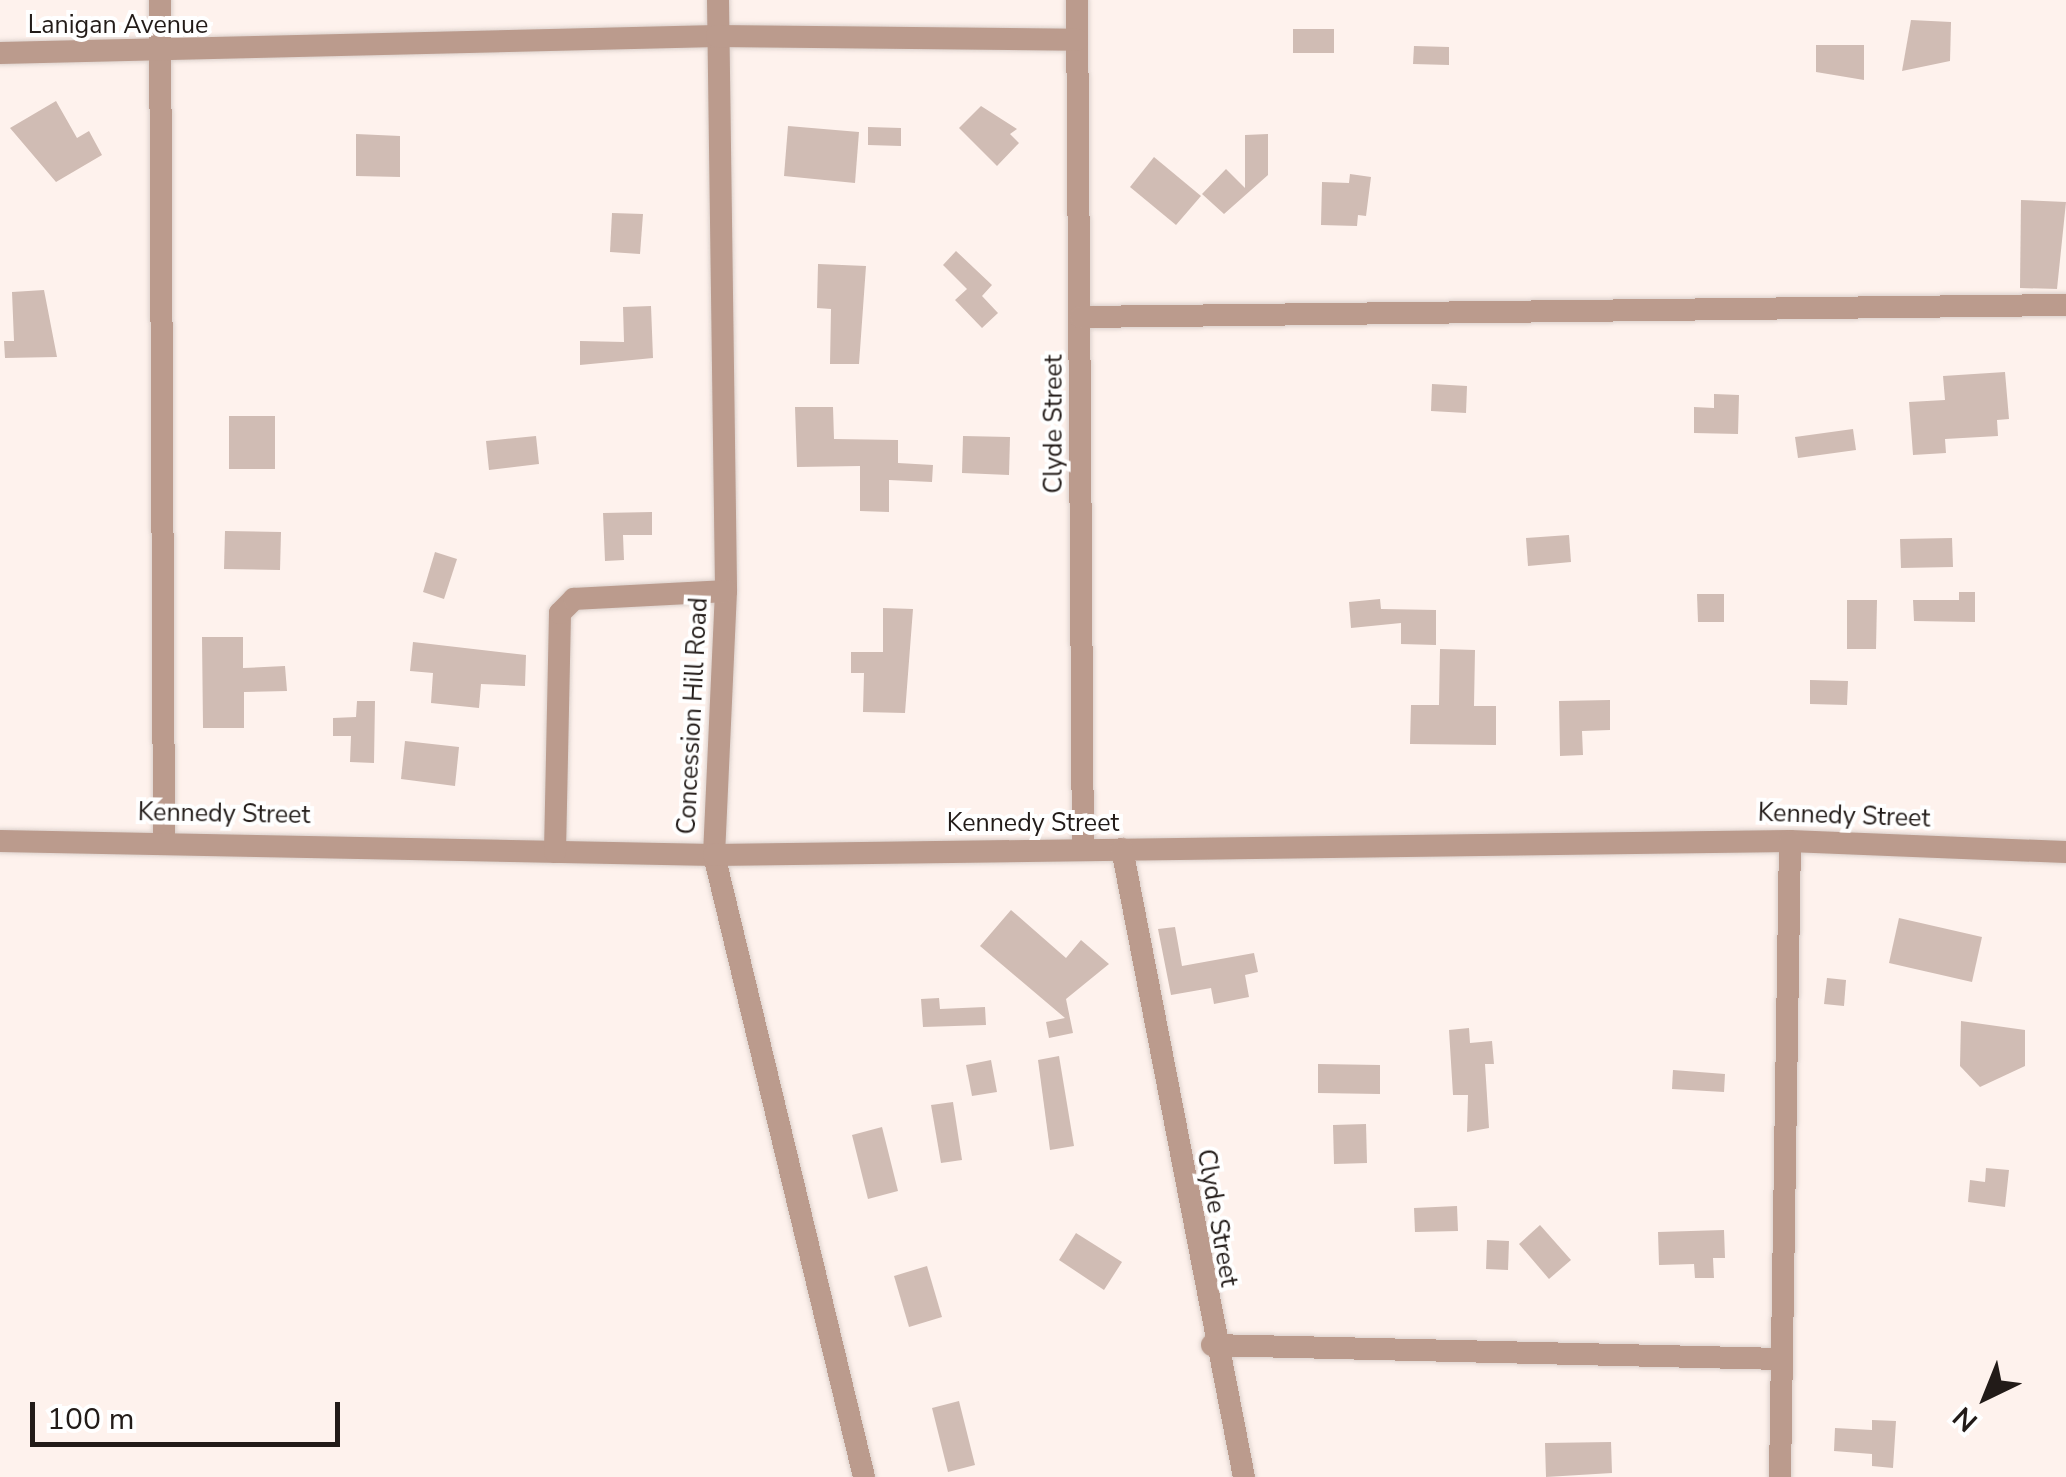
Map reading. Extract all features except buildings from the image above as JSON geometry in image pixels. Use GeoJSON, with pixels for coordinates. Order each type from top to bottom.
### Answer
{"type":"FeatureCollection","features":[{"type":"Feature","properties":{"kind":"street"},"geometry":{"type":"LineString","coordinates":[[160,0],[164,838]]}},
{"type":"Feature","properties":{"kind":"street","name":"Concession Hill Road"},"geometry":{"type":"LineString","coordinates":[[718,0],[726,591],[714,854],[864,1477]]}},
{"type":"Feature","properties":{"kind":"street","name":"Clyde Street"},"geometry":{"type":"LineString","coordinates":[[1076,0],[1083,848]]}},
{"type":"Feature","properties":{"kind":"street","name":"Lanigan Avenue"},"geometry":{"type":"LineString","coordinates":[[0,53],[159,53],[717,36],[1077,40]]}},
{"type":"Feature","properties":{"kind":"street"},"geometry":{"type":"LineString","coordinates":[[1081,317],[2066,305]]}},
{"type":"Feature","properties":{"kind":"street"},"geometry":{"type":"LineString","coordinates":[[555,852],[560,613],[574,599],[726,591]]}},
{"type":"Feature","properties":{"kind":"street","name":"Kennedy Street"},"geometry":{"type":"LineString","coordinates":[[0,840],[164,838],[714,854],[1790,841],[2066,852]]}},
{"type":"Feature","properties":{"kind":"street"},"geometry":{"type":"LineString","coordinates":[[1780,1477],[1790,841]]}},
{"type":"Feature","properties":{"kind":"street","name":"Clyde Street"},"geometry":{"type":"LineString","coordinates":[[1122,849],[1212,1345],[1244,1477]]}},
{"type":"Feature","properties":{"kind":"street"},"geometry":{"type":"LineString","coordinates":[[1212,1345],[1782,1359]]}}]}
